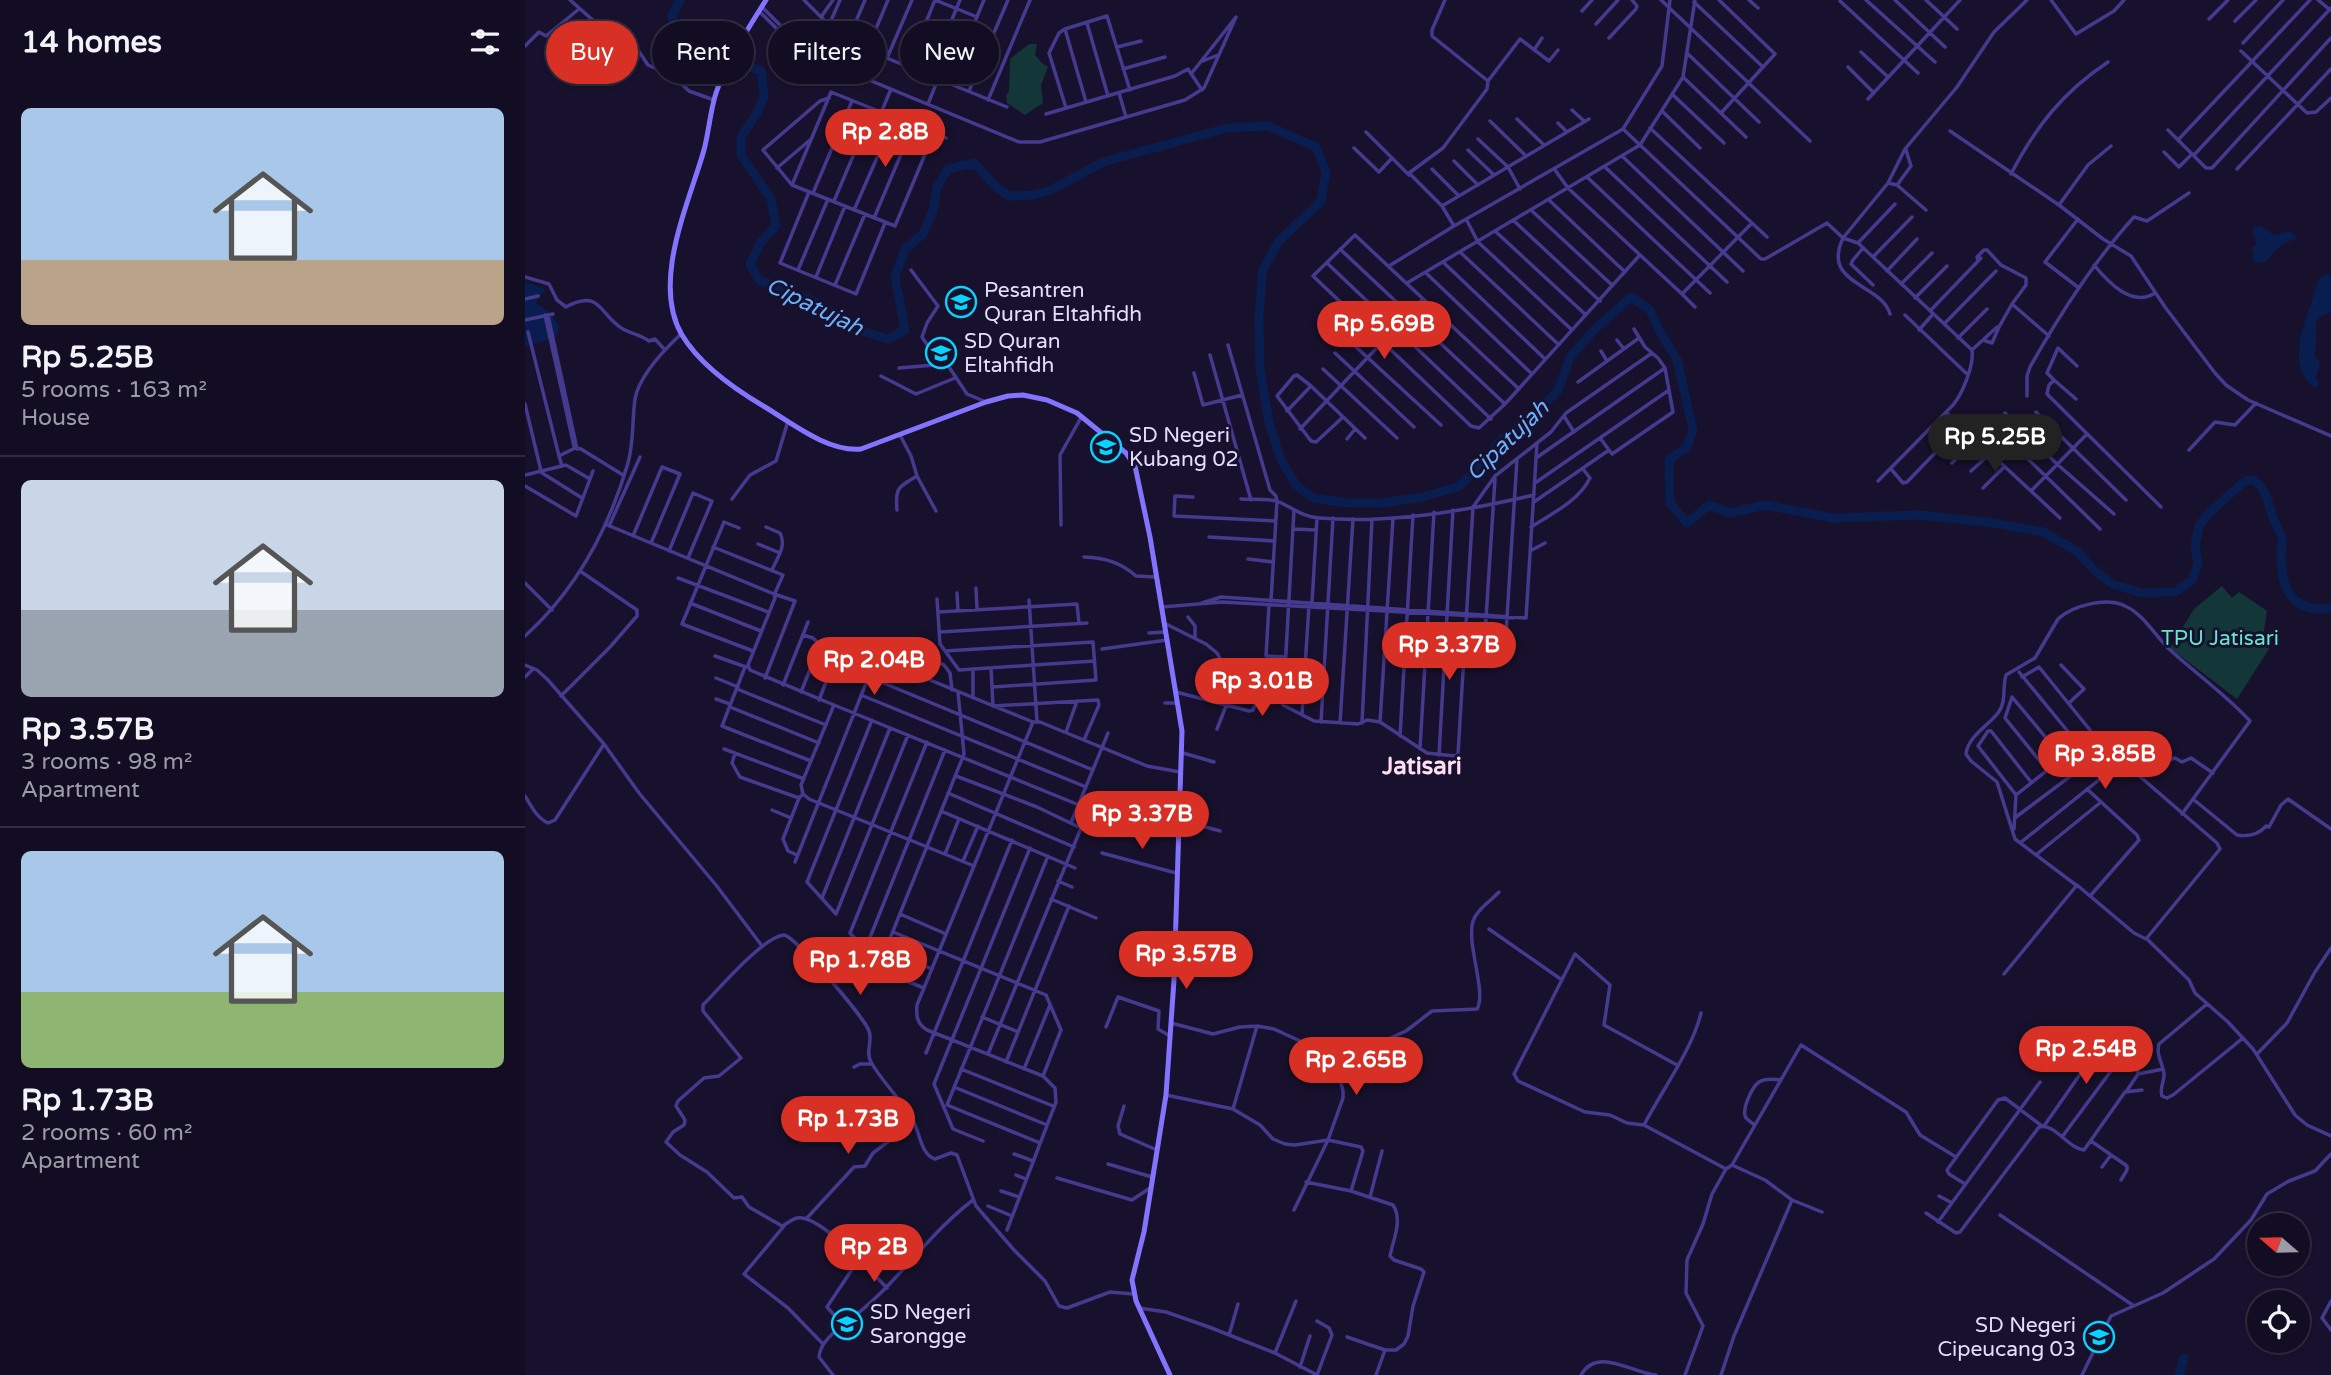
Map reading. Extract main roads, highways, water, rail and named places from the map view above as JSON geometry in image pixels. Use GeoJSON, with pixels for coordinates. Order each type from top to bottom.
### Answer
{"type":"FeatureCollection","features":[{"type":"Feature","properties":{"kind":"water"},"geometry":{"type":"Polygon","coordinates":[[[2261,226],[2274,235],[2289,231],[2297,239],[2279,247],[2266,262],[2257,262],[2252,259],[2252,248],[2257,244],[2252,232],[2254,228],[2261,226]]]}},
{"type":"Feature","properties":{"kind":"water"},"geometry":{"type":"Polygon","coordinates":[[[2327,273],[2331,278],[2331,312],[2318,318],[2316,323],[2314,353],[2320,364],[2316,377],[2319,385],[2315,388],[2306,380],[2301,369],[2299,346],[2317,285],[2320,278],[2327,273]]]}},
{"type":"Feature","properties":{"kind":"water"},"geometry":{"type":"Polygon","coordinates":[[[525,282],[545,290],[536,303],[550,313],[560,327],[556,337],[525,347],[525,282]]]}},
{"type":"Feature","properties":{"kind":"waterway","name":"Cipatujah"},"geometry":{"type":"LineString","coordinates":[[680,0],[672,16],[678,39],[688,48],[705,50],[761,71],[764,96],[757,113],[741,137],[741,155],[771,199],[776,226],[761,242],[750,264],[759,280],[816,302],[859,330],[888,339],[905,330],[895,277],[905,249],[923,234],[933,211],[937,187],[948,169],[974,163],[996,187],[1009,196],[1033,195],[1051,190],[1103,162],[1227,128],[1268,126],[1316,147],[1326,172],[1321,201],[1278,242],[1263,270],[1259,315],[1260,370],[1269,422],[1281,460],[1296,485],[1313,498],[1348,503],[1382,503],[1422,497],[1458,487],[1498,443],[1558,391],[1570,357],[1594,330],[1631,297],[1650,310],[1677,360],[1693,430],[1687,447],[1669,460],[1670,503],[1687,523],[1709,505],[1730,513],[1765,505],[1833,518],[1920,515],[1987,522],[2044,532],[2078,552],[2112,584],[2143,593],[2175,592],[2192,580],[2198,564],[2195,546],[2199,526],[2208,514],[2239,486],[2247,480],[2253,480],[2264,492],[2282,538],[2283,578],[2291,596],[2307,607],[2331,608]]}},
{"type":"Feature","properties":{"kind":"waterway"},"geometry":{"type":"LineString","coordinates":[[2179,1375],[2184,1358]]}},
{"type":"Feature","properties":{"kind":"place","name":"Pesantren Quran Eltahfidh"},"geometry":{"type":"Point","coordinates":[961,302]}},
{"type":"Feature","properties":{"kind":"place","name":"SD Quran Eltahfidh"},"geometry":{"type":"Point","coordinates":[941,353]}},
{"type":"Feature","properties":{"kind":"place","name":"SD Negeri Kubang 02"},"geometry":{"type":"Point","coordinates":[1106,447]}},
{"type":"Feature","properties":{"kind":"place","name":"SD Negeri Sarongge"},"geometry":{"type":"Point","coordinates":[847,1324]}},
{"type":"Feature","properties":{"kind":"place","name":"SD Negeri Cipeucang 03"},"geometry":{"type":"Point","coordinates":[2099,1337]}},
{"type":"Feature","properties":{"kind":"district","name":"Jatisari"},"geometry":{"type":"Point","coordinates":[1422,766]}},
{"type":"Feature","properties":{"kind":"park label","name":"TPU Jatisari"},"geometry":{"type":"Point","coordinates":[2220,638]}}]}
